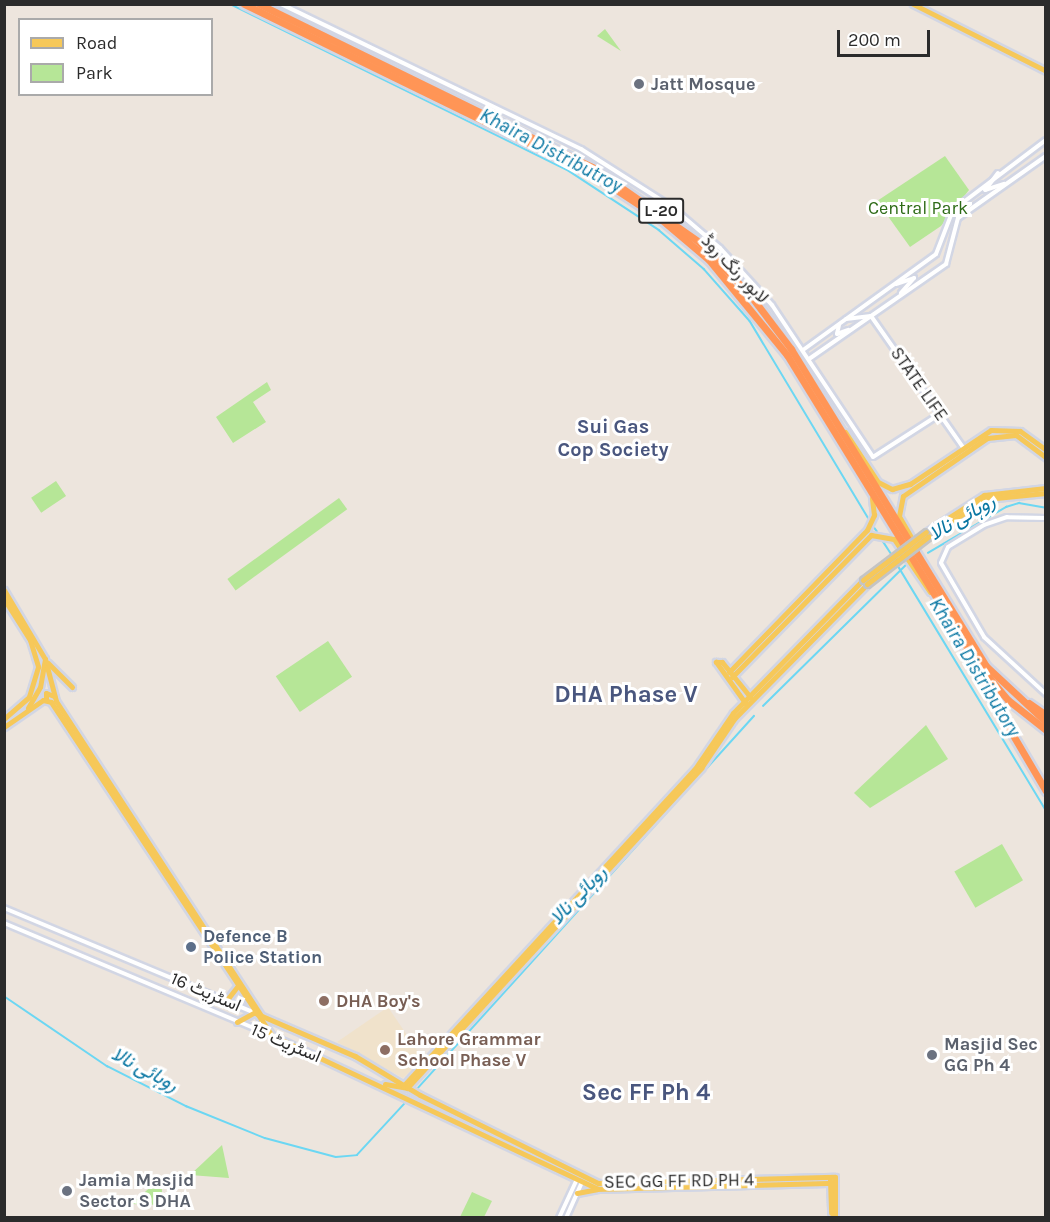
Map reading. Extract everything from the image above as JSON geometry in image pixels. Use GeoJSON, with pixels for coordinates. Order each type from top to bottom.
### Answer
{"type":"FeatureCollection","features":[{"type":"Feature","properties":{"kind":"highway","name":"لاہور رنگ روڈ"},"geometry":{"type":"LineString","coordinates":[[244,4],[580,167],[656,215],[750,304],[841,442],[935,597],[986,675],[1046,730]]}},
{"type":"Feature","properties":{"kind":"highway","name":"لاہور رنگ روڈ"},"geometry":{"type":"LineString","coordinates":[[260,4],[579,160],[654,206],[750,295],[834,419],[976,651],[1007,689],[1046,722]]}},
{"type":"Feature","properties":{"kind":"highway"},"geometry":{"type":"LineString","coordinates":[[935,597],[1046,792]]}},
{"type":"Feature","properties":{"kind":"highway"},"geometry":{"type":"LineString","coordinates":[[976,651],[1046,715]]}},
{"type":"Feature","properties":{"kind":"main road"},"geometry":{"type":"LineString","coordinates":[[913,4],[1046,71]]}},
{"type":"Feature","properties":{"kind":"main road"},"geometry":{"type":"LineString","coordinates":[[834,419],[878,482],[890,489],[910,484],[991,430],[1010,428],[1029,435],[1046,450]]}},
{"type":"Feature","properties":{"kind":"main road"},"geometry":{"type":"LineString","coordinates":[[928,572],[899,516],[899,502],[964,449],[1004,433],[1024,438],[1046,458]]}},
{"type":"Feature","properties":{"kind":"main road"},"geometry":{"type":"LineString","coordinates":[[841,442],[874,501],[885,514]]}},
{"type":"Feature","properties":{"kind":"main road"},"geometry":{"type":"LineString","coordinates":[[403,1089],[701,768],[751,698],[865,582],[984,495],[1045,488]]}},
{"type":"Feature","properties":{"kind":"main road"},"geometry":{"type":"LineString","coordinates":[[928,534],[986,499],[1046,493]]}},
{"type":"Feature","properties":{"kind":"main road"},"geometry":{"type":"LineString","coordinates":[[731,675],[867,530],[874,501]]}},
{"type":"Feature","properties":{"kind":"main road"},"geometry":{"type":"LineString","coordinates":[[731,675],[871,535],[894,538],[935,597]]}},
{"type":"Feature","properties":{"kind":"main road"},"geometry":{"type":"LineString","coordinates":[[4,590],[45,659],[72,687]]}},
{"type":"Feature","properties":{"kind":"main road"},"geometry":{"type":"LineString","coordinates":[[4,599],[30,640],[38,668],[33,690],[4,719]]}},
{"type":"Feature","properties":{"kind":"main road"},"geometry":{"type":"LineString","coordinates":[[45,659],[54,696],[271,1035]]}},
{"type":"Feature","properties":{"kind":"main road"},"geometry":{"type":"LineString","coordinates":[[25,712],[40,687],[45,659]]}},
{"type":"Feature","properties":{"kind":"main road"},"geometry":{"type":"LineString","coordinates":[[746,704],[715,667],[723,663],[751,698]]}},
{"type":"Feature","properties":{"kind":"main road"},"geometry":{"type":"LineString","coordinates":[[731,688],[733,713]]}},
{"type":"Feature","properties":{"kind":"main road"},"geometry":{"type":"LineString","coordinates":[[4,727],[44,699],[46,693],[54,696]]}},
{"type":"Feature","properties":{"kind":"main road"},"geometry":{"type":"LineString","coordinates":[[44,699],[257,1014]]}},
{"type":"Feature","properties":{"kind":"main road"},"geometry":{"type":"LineString","coordinates":[[403,1089],[694,770],[733,713],[746,704]]}},
{"type":"Feature","properties":{"kind":"main road"},"geometry":{"type":"LineString","coordinates":[[226,1001],[237,987]]}},
{"type":"Feature","properties":{"kind":"main road"},"geometry":{"type":"LineString","coordinates":[[237,1022],[257,1014]]}},
{"type":"Feature","properties":{"kind":"main road","name":"اسٹریٹ 16"},"geometry":{"type":"LineString","coordinates":[[257,1014],[355,1056],[403,1089]]}},
{"type":"Feature","properties":{"kind":"main road","name":"اسٹریٹ 15"},"geometry":{"type":"LineString","coordinates":[[271,1035],[375,1082],[403,1089]]}},
{"type":"Feature","properties":{"kind":"main road"},"geometry":{"type":"LineString","coordinates":[[403,1089],[422,1103],[598,1189]]}},
{"type":"Feature","properties":{"kind":"main road","name":"SEC GG FF RD PH 4"},"geometry":{"type":"LineString","coordinates":[[403,1089],[598,1183],[832,1180],[833,1218]]}},
{"type":"Feature","properties":{"kind":"main road"},"geometry":{"type":"LineString","coordinates":[[577,1193],[598,1189],[705,1183]]}},
{"type":"Feature","properties":{"kind":"street"},"geometry":{"type":"LineString","coordinates":[[281,4],[581,149],[640,184],[731,259],[810,359],[873,457],[940,414]]}},
{"type":"Feature","properties":{"kind":"street"},"geometry":{"type":"LineString","coordinates":[[803,350],[936,254],[951,211],[998,173],[1044,142]]}},
{"type":"Feature","properties":{"kind":"street"},"geometry":{"type":"LineString","coordinates":[[810,359],[946,264],[957,218],[1046,156]]}},
{"type":"Feature","properties":{"kind":"street"},"geometry":{"type":"LineString","coordinates":[[998,173],[985,190],[1005,184]]}},
{"type":"Feature","properties":{"kind":"street"},"geometry":{"type":"LineString","coordinates":[[892,286],[914,278],[898,297]]}},
{"type":"Feature","properties":{"kind":"street"},"geometry":{"type":"LineString","coordinates":[[845,319],[872,316]]}},
{"type":"Feature","properties":{"kind":"street","name":"STATE LIFE"},"geometry":{"type":"LineString","coordinates":[[872,316],[964,449]]}},
{"type":"Feature","properties":{"kind":"street"},"geometry":{"type":"LineString","coordinates":[[840,323],[837,334],[857,326]]}},
{"type":"Feature","properties":{"kind":"street"},"geometry":{"type":"LineString","coordinates":[[1046,518],[1018,516],[984,525],[948,547],[941,563],[984,637],[1046,694]]}},
{"type":"Feature","properties":{"kind":"street","name":"اسٹریٹ 16"},"geometry":{"type":"LineString","coordinates":[[4,908],[257,1014]]}},
{"type":"Feature","properties":{"kind":"street","name":"اسٹریٹ 15"},"geometry":{"type":"LineString","coordinates":[[4,923],[271,1035]]}},
{"type":"Feature","properties":{"kind":"street"},"geometry":{"type":"LineString","coordinates":[[566,1218],[580,1181]]}},
{"type":"Feature","properties":{"kind":"street"},"geometry":{"type":"LineString","coordinates":[[559,1218],[580,1181]]}},
{"type":"Feature","properties":{"kind":"shaded area","name":"Lahore Grammar School Phase V"},"geometry":{"type":"Polygon","coordinates":[[[388,1007],[423,1059],[403,1078],[337,1042],[388,1007]]]}},
{"type":"Feature","properties":{"kind":"green space"},"geometry":{"type":"Polygon","coordinates":[[[605,29],[621,51],[597,36],[605,29]]]}},
{"type":"Feature","properties":{"kind":"green space","name":"Central Park"},"geometry":{"type":"Polygon","coordinates":[[[945,156],[969,190],[941,226],[910,247],[877,201],[945,156]]]}},
{"type":"Feature","properties":{"kind":"green space"},"geometry":{"type":"Polygon","coordinates":[[[267,382],[271,390],[253,402],[266,422],[233,443],[216,417],[267,382]]]}},
{"type":"Feature","properties":{"kind":"green space"},"geometry":{"type":"Polygon","coordinates":[[[56,481],[66,496],[41,513],[31,498],[56,481]]]}},
{"type":"Feature","properties":{"kind":"green space"},"geometry":{"type":"Polygon","coordinates":[[[339,498],[347,509],[236,590],[227,579],[339,498]]]}},
{"type":"Feature","properties":{"kind":"green space"},"geometry":{"type":"Polygon","coordinates":[[[328,641],[352,677],[300,712],[276,676],[328,641]]]}},
{"type":"Feature","properties":{"kind":"green space"},"geometry":{"type":"Polygon","coordinates":[[[926,725],[948,759],[870,808],[854,793],[926,725]]]}},
{"type":"Feature","properties":{"kind":"green space"},"geometry":{"type":"Polygon","coordinates":[[[1002,844],[1023,880],[975,908],[954,871],[1002,844]]]}},
{"type":"Feature","properties":{"kind":"green space"},"geometry":{"type":"Polygon","coordinates":[[[222,1145],[229,1178],[190,1175],[222,1145]]]}},
{"type":"Feature","properties":{"kind":"green space"},"geometry":{"type":"Polygon","coordinates":[[[161,1178],[163,1205],[131,1204],[161,1178]]]}},
{"type":"Feature","properties":{"kind":"green space"},"geometry":{"type":"Polygon","coordinates":[[[472,1192],[492,1201],[484,1217],[460,1217],[472,1192]]]}},
{"type":"Feature","properties":{"kind":"waterway","name":"Khaira Distributroy"},"geometry":{"type":"LineString","coordinates":[[230,4],[569,171],[659,230],[704,269],[750,321],[869,519]]}},
{"type":"Feature","properties":{"kind":"waterway","name":"روہائی نالا"},"geometry":{"type":"LineString","coordinates":[[928,553],[1006,507],[1019,503],[1046,508]]}},
{"type":"Feature","properties":{"kind":"waterway","name":"Khaira Distributroy"},"geometry":{"type":"LineString","coordinates":[[874,527],[877,531]]}},
{"type":"Feature","properties":{"kind":"waterway","name":"Khaira Distributroy"},"geometry":{"type":"LineString","coordinates":[[881,538],[892,555]]}},
{"type":"Feature","properties":{"kind":"waterway","name":"Khaira Distributory"},"geometry":{"type":"LineString","coordinates":[[897,564],[1046,810]]}},
{"type":"Feature","properties":{"kind":"waterway","name":"روہائی نالا"},"geometry":{"type":"LineString","coordinates":[[763,706],[907,564]]}},
{"type":"Feature","properties":{"kind":"waterway","name":"روہائی نالا"},"geometry":{"type":"LineString","coordinates":[[418,1088],[754,716]]}},
{"type":"Feature","properties":{"kind":"waterway","name":"روہائی نالا"},"geometry":{"type":"LineString","coordinates":[[4,996],[107,1066],[186,1106],[265,1138],[336,1157],[357,1155],[404,1104]]}},
{"type":"Feature","properties":{"kind":"place","name":"Jatt Mosque"},"geometry":{"type":"Point","coordinates":[639,84]}},
{"type":"Feature","properties":{"kind":"place","name":"Defence B Police Station"},"geometry":{"type":"Point","coordinates":[191,947]}},
{"type":"Feature","properties":{"kind":"place","name":"DHA Boy's"},"geometry":{"type":"Point","coordinates":[324,1001]}},
{"type":"Feature","properties":{"kind":"place","name":"Lahore Grammar School Phase V"},"geometry":{"type":"Point","coordinates":[385,1050]}},
{"type":"Feature","properties":{"kind":"place","name":"Masjid Sec GG Ph 4"},"geometry":{"type":"Point","coordinates":[932,1055]}},
{"type":"Feature","properties":{"kind":"place","name":"Jamia Masjid Sector S DHA"},"geometry":{"type":"Point","coordinates":[67,1191]}},
{"type":"Feature","properties":{"kind":"district","name":"Sui Gas Cop Society"},"geometry":{"type":"Point","coordinates":[613,438]}},
{"type":"Feature","properties":{"kind":"district","name":"DHA Phase V"},"geometry":{"type":"Point","coordinates":[626,695]}},
{"type":"Feature","properties":{"kind":"district","name":"Sec FF Ph 4"},"geometry":{"type":"Point","coordinates":[646,1093]}}]}
